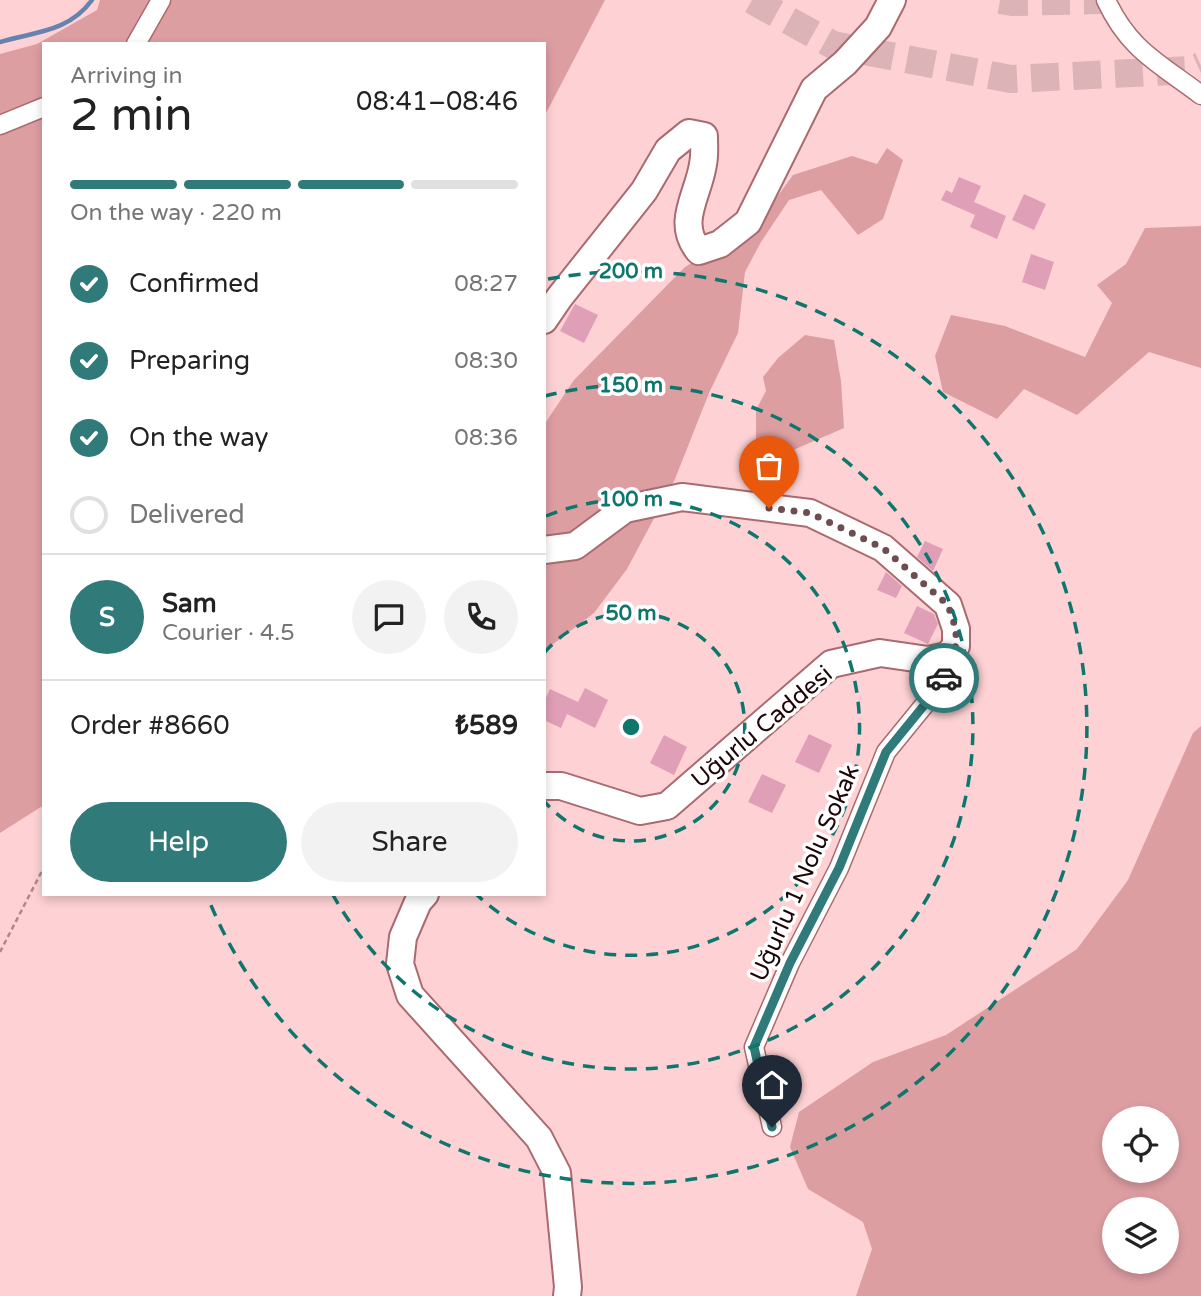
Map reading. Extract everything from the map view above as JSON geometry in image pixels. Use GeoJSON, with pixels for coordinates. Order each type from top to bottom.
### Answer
{"type":"FeatureCollection","features":[{"type":"Feature","properties":{"kind":"street"},"geometry":{"type":"LineString","coordinates":[[137,42],[161,0]]}},
{"type":"Feature","properties":{"kind":"street"},"geometry":{"type":"LineString","coordinates":[[546,317],[643,191],[668,150],[689,133],[704,136],[703,165],[689,207],[690,240],[699,251],[720,244],[748,222],[814,89],[845,63],[878,27],[892,0]]}},
{"type":"Feature","properties":{"kind":"street"},"geometry":{"type":"LineString","coordinates":[[1106,0],[1123,32],[1141,52],[1201,95]]}},
{"type":"Feature","properties":{"kind":"street"},"geometry":{"type":"LineString","coordinates":[[0,125],[42,108]]}},
{"type":"Feature","properties":{"kind":"street"},"geometry":{"type":"LineString","coordinates":[[546,550],[575,545],[625,509],[682,497],[810,513],[883,548],[948,605],[956,629],[956,646],[947,656]]}},
{"type":"Feature","properties":{"kind":"street","name":"Uğurlu Caddesi"},"geometry":{"type":"LineString","coordinates":[[546,786],[561,786],[640,811],[667,806],[831,664],[880,653],[928,660],[947,656]]}},
{"type":"Feature","properties":{"kind":"street","name":"Uğurlu 1 Nolu Sokak"},"geometry":{"type":"LineString","coordinates":[[772,1127],[754,1047],[790,963],[839,868],[886,752],[939,687],[950,665],[947,656]]}},
{"type":"Feature","properties":{"kind":"street"},"geometry":{"type":"LineString","coordinates":[[423,896],[403,937],[400,964],[410,995],[539,1138],[545,1149],[557,1173],[567,1296]]}},
{"type":"Feature","properties":{"kind":"path"},"geometry":{"type":"LineString","coordinates":[[0,952],[42,871]]}},
{"type":"Feature","properties":{"kind":"shaded area"},"geometry":{"type":"Polygon","coordinates":[[[100,0],[605,0],[546,113],[546,42],[42,42],[42,806],[0,833],[0,54],[37,44],[97,10],[100,0]]]}},
{"type":"Feature","properties":{"kind":"shaded area"},"geometry":{"type":"Polygon","coordinates":[[[887,148],[903,160],[883,219],[858,235],[821,190],[789,200],[745,272],[738,333],[709,393],[675,479],[627,569],[594,613],[546,649],[546,422],[574,380],[685,267],[758,223],[793,175],[852,156],[877,164],[887,148]]]}},
{"type":"Feature","properties":{"kind":"shaded area"},"geometry":{"type":"Polygon","coordinates":[[[1201,226],[1201,368],[1149,352],[1077,415],[1024,389],[997,419],[943,392],[935,356],[951,315],[1005,326],[1085,357],[1112,303],[1097,285],[1126,264],[1145,228],[1201,226]]]}},
{"type":"Feature","properties":{"kind":"shaded area"},"geometry":{"type":"Polygon","coordinates":[[[805,335],[834,340],[841,381],[844,428],[756,466],[756,410],[766,391],[763,377],[778,358],[805,335]]]}},
{"type":"Feature","properties":{"kind":"shaded area"},"geometry":{"type":"Polygon","coordinates":[[[1201,726],[1201,1296],[856,1296],[872,1249],[863,1222],[808,1189],[790,1147],[799,1112],[873,1062],[946,1035],[1077,949],[1128,880],[1193,733],[1201,726]]]}},
{"type":"Feature","properties":{"kind":"building"},"geometry":{"type":"Polygon","coordinates":[[[959,177],[981,186],[974,202],[1006,216],[997,239],[970,227],[975,215],[941,200],[946,190],[952,193],[959,177]]]}},
{"type":"Feature","properties":{"kind":"building"},"geometry":{"type":"Polygon","coordinates":[[[1024,194],[1046,204],[1034,230],[1012,220],[1024,194]]]}},
{"type":"Feature","properties":{"kind":"building"},"geometry":{"type":"Polygon","coordinates":[[[1031,254],[1054,262],[1045,290],[1022,282],[1031,254]]]}},
{"type":"Feature","properties":{"kind":"building"},"geometry":{"type":"Polygon","coordinates":[[[575,304],[598,315],[584,343],[560,331],[575,304]]]}},
{"type":"Feature","properties":{"kind":"building"},"geometry":{"type":"Polygon","coordinates":[[[925,541],[943,549],[933,571],[917,557],[925,541]]]}},
{"type":"Feature","properties":{"kind":"building"},"geometry":{"type":"Polygon","coordinates":[[[886,572],[902,586],[896,598],[877,590],[886,572]]]}},
{"type":"Feature","properties":{"kind":"building"},"geometry":{"type":"Polygon","coordinates":[[[917,606],[934,614],[938,624],[928,644],[904,633],[917,606]]]}},
{"type":"Feature","properties":{"kind":"building"},"geometry":{"type":"Polygon","coordinates":[[[585,688],[608,700],[595,728],[567,714],[561,728],[546,721],[546,698],[550,689],[578,702],[585,688]]]}},
{"type":"Feature","properties":{"kind":"building"},"geometry":{"type":"Polygon","coordinates":[[[809,734],[832,745],[819,773],[795,762],[809,734]]]}},
{"type":"Feature","properties":{"kind":"building"},"geometry":{"type":"Polygon","coordinates":[[[664,735],[687,747],[674,775],[650,763],[664,735]]]}},
{"type":"Feature","properties":{"kind":"building"},"geometry":{"type":"Polygon","coordinates":[[[762,774],[786,785],[772,813],[748,802],[762,774]]]}},
{"type":"Feature","properties":{"kind":"waterway"},"geometry":{"type":"LineString","coordinates":[[0,42],[62,25],[83,11],[92,0]]}},
{"type":"Feature","properties":{"kind":"tunnel"},"geometry":{"type":"LineString","coordinates":[[752,0],[833,45],[1011,79],[1192,70],[1201,66]]}},
{"type":"Feature","properties":{"kind":"tunnel"},"geometry":{"type":"LineString","coordinates":[[1000,0],[1101,0]]}},
{"type":"Feature","properties":{"kind":"way so far"},"geometry":{"type":"LineString","coordinates":[[769,508],[810,513],[883,548],[948,605],[956,629],[956,646],[947,656],[950,665],[944,678]]}},
{"type":"Feature","properties":{"kind":"route"},"geometry":{"type":"LineString","coordinates":[[772,1127],[754,1047],[790,963],[839,868],[886,752],[944,678]]}}]}
